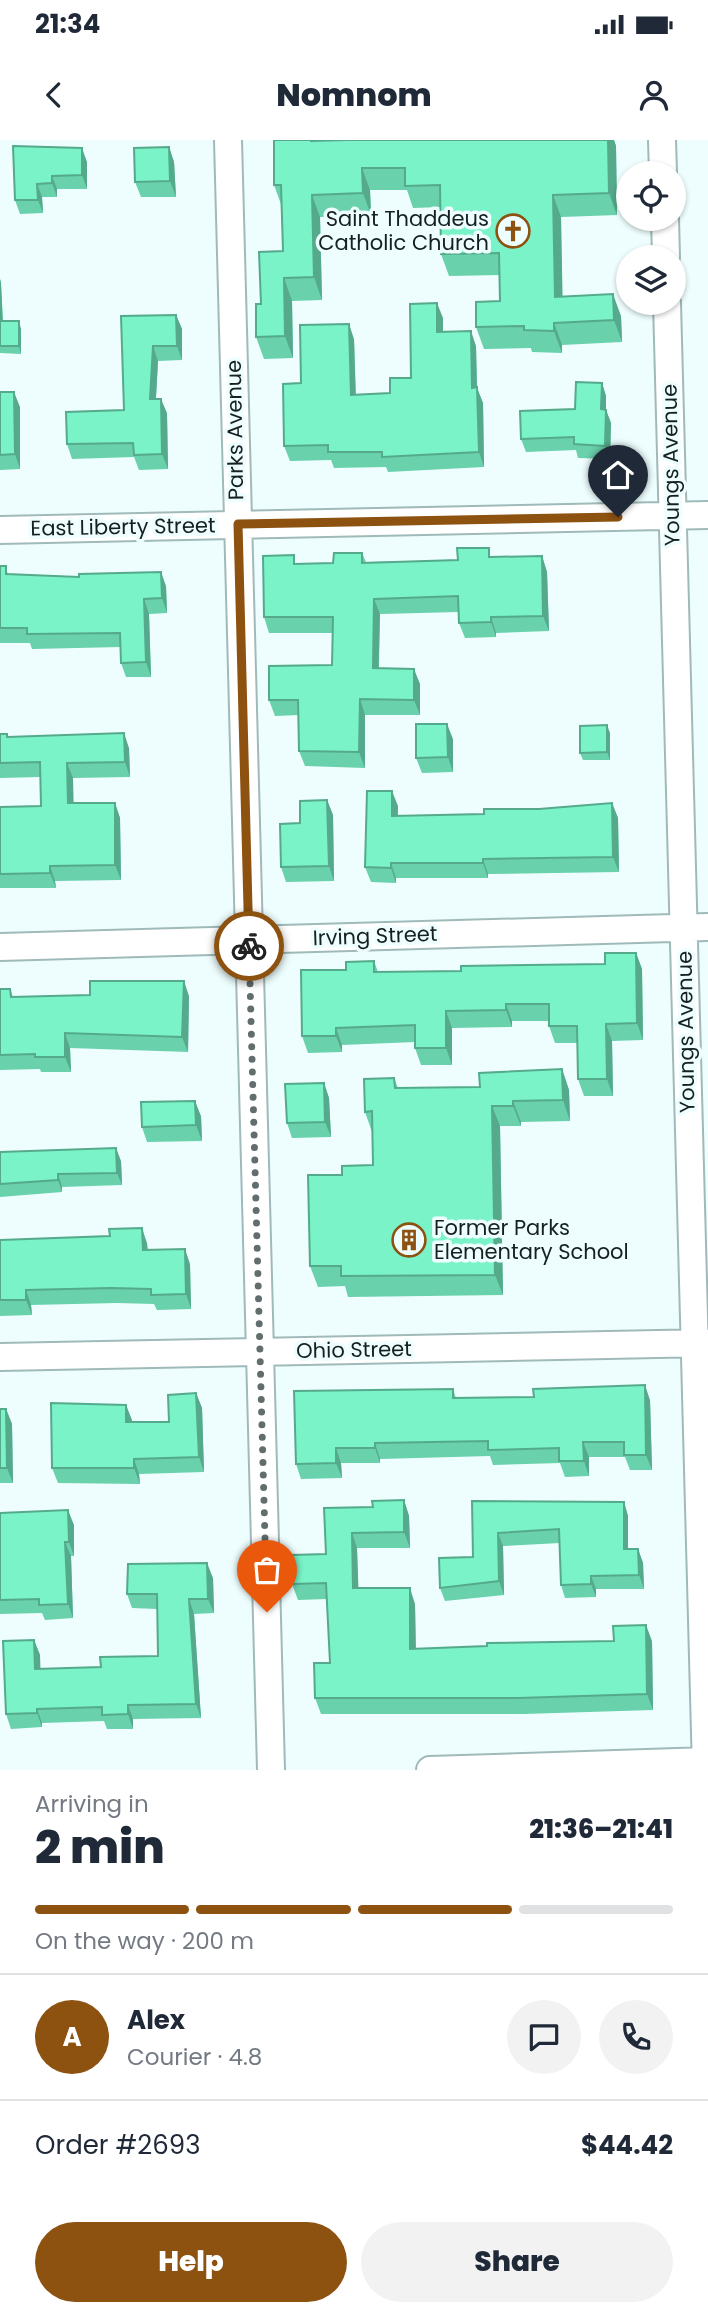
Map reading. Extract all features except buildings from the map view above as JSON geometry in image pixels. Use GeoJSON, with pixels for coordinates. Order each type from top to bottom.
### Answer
{"type":"FeatureCollection","features":[{"type":"Feature","properties":{"kind":"street","name":"Parks Avenue"},"geometry":{"type":"LineString","coordinates":[[228,140],[271,1770]]}},
{"type":"Feature","properties":{"kind":"street"},"geometry":{"type":"LineString","coordinates":[[662,140],[663,161]]}},
{"type":"Feature","properties":{"kind":"street","name":"Youngs Avenue"},"geometry":{"type":"LineString","coordinates":[[667,315],[672,516],[696,927],[707,1764]]}},
{"type":"Feature","properties":{"kind":"street","name":"East Liberty Street"},"geometry":{"type":"LineString","coordinates":[[0,530],[708,515]]}},
{"type":"Feature","properties":{"kind":"street","name":"Irving Street"},"geometry":{"type":"LineString","coordinates":[[0,947],[696,927]]}},
{"type":"Feature","properties":{"kind":"street","name":"Ohio Street"},"geometry":{"type":"LineString","coordinates":[[0,1357],[701,1343]]}},
{"type":"Feature","properties":{"kind":"street"},"geometry":{"type":"LineString","coordinates":[[430,1770],[707,1764]]}},
{"type":"Feature","properties":{"kind":"way so far"},"geometry":{"type":"LineString","coordinates":[[249,946],[267,1612]]}},
{"type":"Feature","properties":{"kind":"place","name":"Saint Thaddeus Catholic Church"},"geometry":{"type":"Point","coordinates":[513,231]}},
{"type":"Feature","properties":{"kind":"place","name":"Former Parks Elementary School"},"geometry":{"type":"Point","coordinates":[409,1240]}},
{"type":"Feature","properties":{"kind":"route"},"geometry":{"type":"LineString","coordinates":[[249,946],[238,524],[618,517]]}}]}
